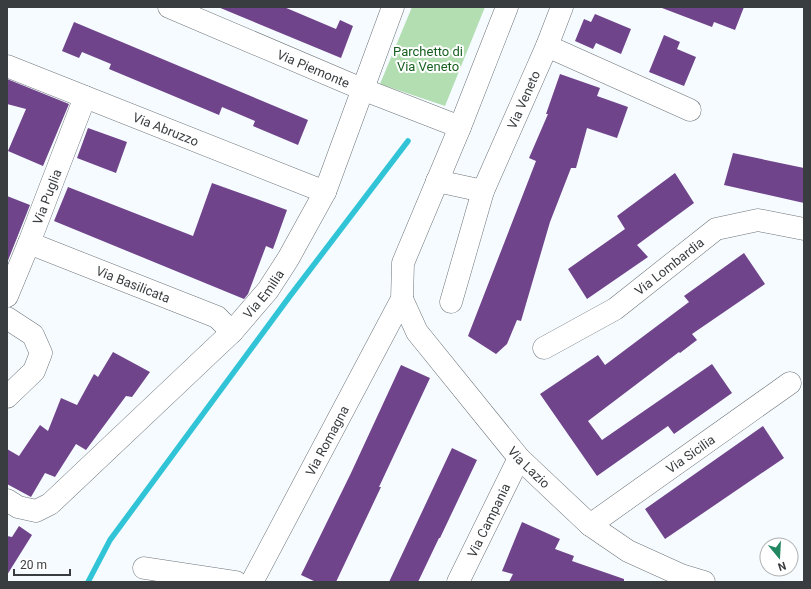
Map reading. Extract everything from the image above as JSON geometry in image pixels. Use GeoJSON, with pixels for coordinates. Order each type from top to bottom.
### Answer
{"type":"FeatureCollection","features":[{"type":"Feature","properties":{"kind":"street","name":"Via Piemonte"},"geometry":{"type":"LineString","coordinates":[[169,7],[362,89],[460,127]]}},
{"type":"Feature","properties":{"kind":"street","name":"Via Emilia"},"geometry":{"type":"LineString","coordinates":[[7,500],[18,507],[36,511],[50,504],[232,332],[268,290],[288,259],[325,192],[393,7]]}},
{"type":"Feature","properties":{"kind":"street"},"geometry":{"type":"LineString","coordinates":[[402,299],[403,263],[460,127],[507,7]]}},
{"type":"Feature","properties":{"kind":"street","name":"Via Veneto"},"geometry":{"type":"LineString","coordinates":[[451,302],[483,191],[547,46],[562,7]]}},
{"type":"Feature","properties":{"kind":"street"},"geometry":{"type":"LineString","coordinates":[[547,46],[690,110]]}},
{"type":"Feature","properties":{"kind":"street","name":"Via Abruzzo"},"geometry":{"type":"LineString","coordinates":[[7,66],[325,192]]}},
{"type":"Feature","properties":{"kind":"street","name":"Via Puglia"},"geometry":{"type":"LineString","coordinates":[[7,296],[85,97]]}},
{"type":"Feature","properties":{"kind":"street"},"geometry":{"type":"LineString","coordinates":[[437,181],[483,191]]}},
{"type":"Feature","properties":{"kind":"street","name":"Via Lombardia"},"geometry":{"type":"LineString","coordinates":[[544,348],[615,309],[716,229],[758,220],[804,229]]}},
{"type":"Feature","properties":{"kind":"street","name":"Via Basilicata"},"geometry":{"type":"LineString","coordinates":[[29,243],[217,317],[232,332]]}},
{"type":"Feature","properties":{"kind":"street","name":"Via Lazio"},"geometry":{"type":"LineString","coordinates":[[402,299],[416,332],[519,458],[590,525],[628,551],[681,575],[704,582]]}},
{"type":"Feature","properties":{"kind":"street","name":"Via Romagna"},"geometry":{"type":"LineString","coordinates":[[252,582],[402,299]]}},
{"type":"Feature","properties":{"kind":"street"},"geometry":{"type":"LineString","coordinates":[[7,318],[33,335],[41,352],[34,371],[7,397]]}},
{"type":"Feature","properties":{"kind":"street","name":"Via Sicilia"},"geometry":{"type":"LineString","coordinates":[[590,525],[790,383]]}},
{"type":"Feature","properties":{"kind":"street","name":"Via Campania"},"geometry":{"type":"LineString","coordinates":[[458,582],[519,458]]}},
{"type":"Feature","properties":{"kind":"street"},"geometry":{"type":"LineString","coordinates":[[144,568],[236,582]]}},
{"type":"Feature","properties":{"kind":"green space","name":"Parchetto di Via Veneto"},"geometry":{"type":"Polygon","coordinates":[[[412,7],[485,7],[445,106],[380,84],[412,7]]]}},
{"type":"Feature","properties":{"kind":"building"},"geometry":{"type":"Polygon","coordinates":[[[218,7],[284,7],[336,29],[340,20],[353,26],[341,58],[218,7]]]}},
{"type":"Feature","properties":{"kind":"building"},"geometry":{"type":"Polygon","coordinates":[[[662,7],[744,7],[735,30],[714,22],[712,27],[662,7]]]}},
{"type":"Feature","properties":{"kind":"building"},"geometry":{"type":"Polygon","coordinates":[[[595,14],[631,29],[621,54],[596,43],[593,49],[575,41],[584,19],[591,22],[595,14]]]}},
{"type":"Feature","properties":{"kind":"building"},"geometry":{"type":"Polygon","coordinates":[[[74,22],[308,120],[298,145],[253,126],[255,121],[222,107],[219,115],[109,69],[111,64],[82,52],[79,58],[62,51],[74,22]]]}},
{"type":"Feature","properties":{"kind":"building"},"geometry":{"type":"Polygon","coordinates":[[[664,35],[680,42],[677,49],[696,57],[684,86],[649,72],[664,35]]]}},
{"type":"Feature","properties":{"kind":"building"},"geometry":{"type":"Polygon","coordinates":[[[560,74],[600,88],[597,96],[628,107],[617,138],[587,128],[576,168],[571,168],[550,222],[521,321],[517,320],[507,344],[496,354],[468,336],[536,161],[529,158],[548,114],[546,114],[560,74]]]}},
{"type":"Feature","properties":{"kind":"building"},"geometry":{"type":"Polygon","coordinates":[[[7,79],[69,104],[43,166],[8,151],[26,109],[7,104],[7,79]]]}},
{"type":"Feature","properties":{"kind":"building"},"geometry":{"type":"Polygon","coordinates":[[[88,128],[127,142],[116,173],[77,158],[88,128]]]}},
{"type":"Feature","properties":{"kind":"building"},"geometry":{"type":"Polygon","coordinates":[[[733,153],[804,168],[804,203],[724,185],[733,153]]]}},
{"type":"Feature","properties":{"kind":"building"},"geometry":{"type":"Polygon","coordinates":[[[675,173],[694,203],[637,245],[648,257],[587,299],[568,269],[625,229],[617,216],[675,173]]]}},
{"type":"Feature","properties":{"kind":"building"},"geometry":{"type":"Polygon","coordinates":[[[212,183],[287,210],[273,249],[266,246],[248,294],[244,299],[54,221],[68,187],[193,236],[212,183]]]}},
{"type":"Feature","properties":{"kind":"building"},"geometry":{"type":"Polygon","coordinates":[[[7,196],[30,205],[7,263],[7,196]]]}},
{"type":"Feature","properties":{"kind":"building"},"geometry":{"type":"Polygon","coordinates":[[[744,253],[765,284],[692,334],[697,340],[588,421],[602,440],[712,364],[732,393],[674,434],[668,426],[597,476],[540,394],[598,355],[605,365],[689,302],[684,296],[744,253]]]}},
{"type":"Feature","properties":{"kind":"building"},"geometry":{"type":"Polygon","coordinates":[[[113,352],[150,372],[132,397],[126,396],[86,450],[76,444],[55,477],[45,473],[31,497],[7,484],[7,449],[19,456],[40,425],[48,431],[61,398],[77,405],[94,374],[98,377],[113,352]]]}},
{"type":"Feature","properties":{"kind":"building"},"geometry":{"type":"Polygon","coordinates":[[[401,365],[430,378],[336,582],[316,582],[301,575],[351,473],[401,365]]]}},
{"type":"Feature","properties":{"kind":"building"},"geometry":{"type":"Polygon","coordinates":[[[763,426],[784,458],[665,539],[645,509],[763,426]]]}},
{"type":"Feature","properties":{"kind":"building"},"geometry":{"type":"Polygon","coordinates":[[[452,448],[477,460],[418,582],[389,582],[452,448]]]}},
{"type":"Feature","properties":{"kind":"building"},"geometry":{"type":"Polygon","coordinates":[[[522,522],[560,539],[555,549],[574,556],[572,561],[624,579],[624,582],[509,582],[513,574],[502,571],[522,522]]]}},
{"type":"Feature","properties":{"kind":"building"},"geometry":{"type":"Polygon","coordinates":[[[19,526],[32,535],[7,575],[7,536],[12,537],[19,526]]]}},
{"type":"Feature","properties":{"kind":"waterway"},"geometry":{"type":"LineString","coordinates":[[88,582],[110,540],[290,296],[408,141]]}}]}
